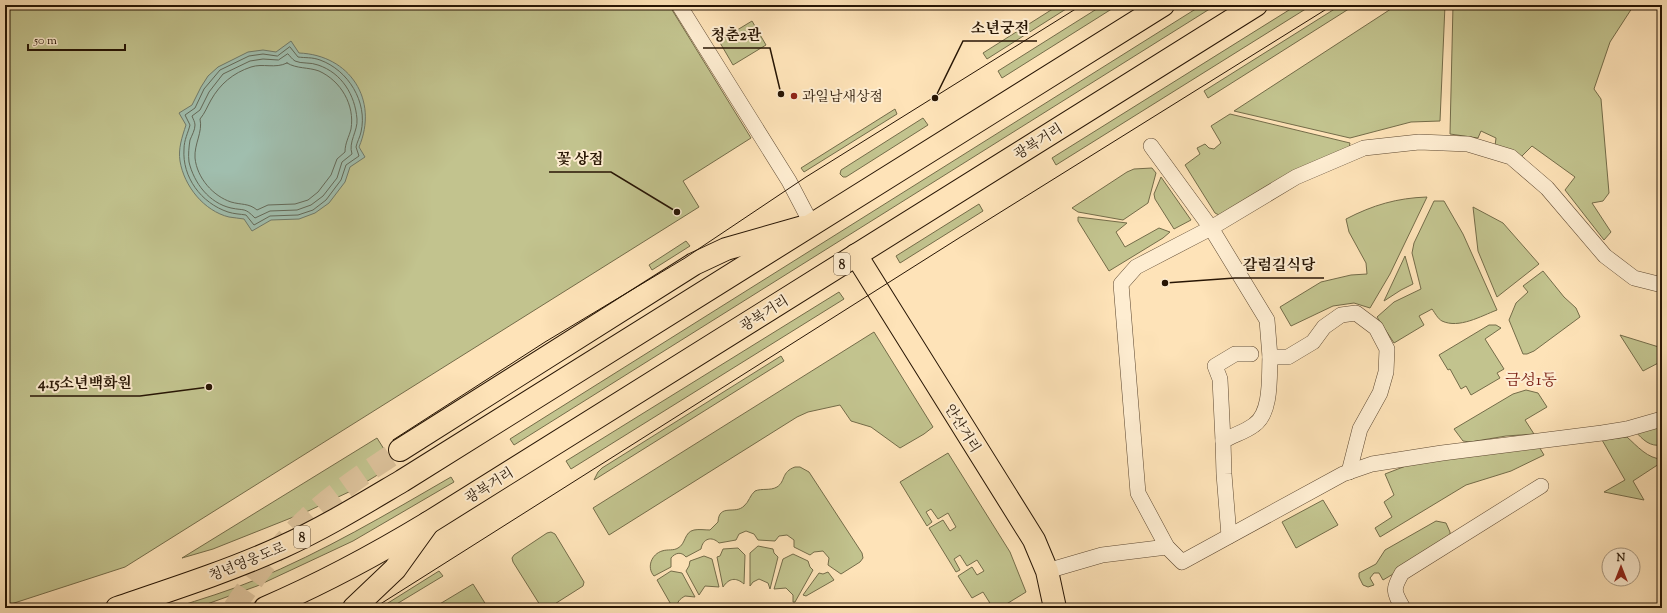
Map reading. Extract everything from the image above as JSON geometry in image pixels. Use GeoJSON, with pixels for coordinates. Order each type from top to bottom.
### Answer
{"type":"FeatureCollection","features":[{"type":"Feature","properties":{"kind":"main road","name":"8"},"geometry":{"type":"LineString","coordinates":[[812,225],[1163,5]]}},
{"type":"Feature","properties":{"kind":"main road","name":"광복거리"},"geometry":{"type":"LineString","coordinates":[[264,608],[306,590],[368,559],[428,523],[1256,5]]}},
{"type":"Feature","properties":{"kind":"main road","name":"청년영웅도로"},"geometry":{"type":"LineString","coordinates":[[117,608],[231,569],[284,546],[344,516],[812,225]]}},
{"type":"Feature","properties":{"kind":"main road"},"geometry":{"type":"LineString","coordinates":[[400,450],[694,264],[726,249],[812,225]]}},
{"type":"Feature","properties":{"kind":"main road","name":"안산거리"},"geometry":{"type":"LineString","coordinates":[[856,255],[960,424],[1034,540],[1047,571],[1055,608]]}},
{"type":"Feature","properties":{"kind":"main road"},"geometry":{"type":"LineString","coordinates":[[354,608],[395,569],[428,523]]}},
{"type":"Feature","properties":{"kind":"street"},"geometry":{"type":"LineString","coordinates":[[679,5],[789,181],[812,225]]}},
{"type":"Feature","properties":{"kind":"street"},"geometry":{"type":"LineString","coordinates":[[1662,285],[1634,278],[1605,256],[1547,188],[1511,156],[1468,144],[1419,142],[1364,148],[1296,177],[1211,228],[1136,267],[1121,284],[1138,493],[1167,548],[1182,562],[1349,472],[1372,464],[1442,453],[1627,429],[1662,419]]}},
{"type":"Feature","properties":{"kind":"street"},"geometry":{"type":"LineString","coordinates":[[1151,146],[1211,228],[1267,320],[1270,357],[1268,400],[1263,415],[1255,425],[1234,434],[1223,441]]}},
{"type":"Feature","properties":{"kind":"street"},"geometry":{"type":"LineString","coordinates":[[1270,357],[1288,357],[1295,353],[1313,342],[1324,327],[1340,315],[1356,313],[1376,328],[1387,349],[1386,372],[1380,393],[1360,429],[1349,472]]}},
{"type":"Feature","properties":{"kind":"street"},"geometry":{"type":"LineString","coordinates":[[1229,536],[1224,474],[1220,380],[1215,366],[1235,354],[1250,354]]}},
{"type":"Feature","properties":{"kind":"street"},"geometry":{"type":"LineString","coordinates":[[1403,608],[1396,596],[1395,585],[1402,573],[1541,486]]}},
{"type":"Feature","properties":{"kind":"street"},"geometry":{"type":"LineString","coordinates":[[1047,571],[1102,555],[1167,548]]}},
{"type":"Feature","properties":{"kind":"green space"},"geometry":{"type":"Polygon","coordinates":[[[5,5],[669,5],[751,138],[683,181],[699,207],[125,567],[5,606],[5,5]]]}},
{"type":"Feature","properties":{"kind":"green space"},"geometry":{"type":"Polygon","coordinates":[[[1059,5],[1069,5],[1066,9],[987,59],[983,53],[1059,5]]]}},
{"type":"Feature","properties":{"kind":"green space"},"geometry":{"type":"Polygon","coordinates":[[[1103,5],[1118,5],[1002,78],[998,71],[1103,5]]]}},
{"type":"Feature","properties":{"kind":"green space"},"geometry":{"type":"Polygon","coordinates":[[[1202,5],[1216,5],[514,445],[510,439],[1202,5]]]}},
{"type":"Feature","properties":{"kind":"green space"},"geometry":{"type":"Polygon","coordinates":[[[1297,5],[1312,5],[1056,165],[1052,158],[1297,5]]]}},
{"type":"Feature","properties":{"kind":"green space"},"geometry":{"type":"Polygon","coordinates":[[[1341,5],[1355,5],[1208,98],[1204,91],[1341,5]]]}},
{"type":"Feature","properties":{"kind":"green space"},"geometry":{"type":"Polygon","coordinates":[[[1397,5],[1445,5],[1440,121],[1411,122],[1350,138],[1234,111],[1397,5]]]}},
{"type":"Feature","properties":{"kind":"green space"},"geometry":{"type":"Polygon","coordinates":[[[1453,5],[1634,5],[1610,42],[1594,89],[1601,99],[1609,193],[1603,201],[1592,203],[1611,232],[1604,240],[1565,190],[1575,177],[1532,146],[1521,157],[1495,146],[1496,138],[1481,131],[1478,138],[1450,134],[1453,5]]]}},
{"type":"Feature","properties":{"kind":"green space"},"geometry":{"type":"Polygon","coordinates":[[[752,21],[766,45],[733,65],[719,41],[752,21]]]}},
{"type":"Feature","properties":{"kind":"green space"},"geometry":{"type":"Polygon","coordinates":[[[895,109],[897,114],[804,172],[801,168],[895,109]]]}},
{"type":"Feature","properties":{"kind":"green space"},"geometry":{"type":"Polygon","coordinates":[[[1230,114],[1350,143],[1349,148],[1223,217],[1215,213],[1185,165],[1200,154],[1197,148],[1205,144],[1209,148],[1214,149],[1221,143],[1211,126],[1230,114]]]}},
{"type":"Feature","properties":{"kind":"green space"},"geometry":{"type":"Polygon","coordinates":[[[923,118],[928,125],[846,177],[843,177],[840,174],[841,170],[923,118]]]}},
{"type":"Feature","properties":{"kind":"green space"},"geometry":{"type":"Polygon","coordinates":[[[1152,168],[1156,173],[1148,203],[1123,220],[1078,212],[1072,208],[1127,172],[1134,169],[1152,168]]]}},
{"type":"Feature","properties":{"kind":"green space"},"geometry":{"type":"Polygon","coordinates":[[[1161,177],[1191,220],[1174,229],[1155,199],[1154,194],[1161,177]]]}},
{"type":"Feature","properties":{"kind":"green space"},"geometry":{"type":"Polygon","coordinates":[[[1427,197],[1390,274],[1370,308],[1354,303],[1333,306],[1291,326],[1280,307],[1321,282],[1351,275],[1367,274],[1366,263],[1349,232],[1346,219],[1385,203],[1427,197]]]}},
{"type":"Feature","properties":{"kind":"green space"},"geometry":{"type":"Polygon","coordinates":[[[1434,201],[1444,201],[1463,234],[1497,310],[1470,321],[1456,324],[1442,321],[1432,309],[1419,316],[1424,325],[1394,343],[1377,317],[1394,302],[1421,289],[1412,253],[1414,243],[1434,201]]]}},
{"type":"Feature","properties":{"kind":"green space"},"geometry":{"type":"Polygon","coordinates":[[[979,204],[983,211],[900,263],[896,256],[979,204]]]}},
{"type":"Feature","properties":{"kind":"green space"},"geometry":{"type":"Polygon","coordinates":[[[1473,207],[1503,223],[1539,264],[1497,297],[1478,251],[1473,207]]]}},
{"type":"Feature","properties":{"kind":"green space"},"geometry":{"type":"Polygon","coordinates":[[[1078,217],[1127,223],[1116,232],[1125,247],[1159,228],[1170,232],[1163,238],[1109,271],[1078,221],[1078,217]]]}},
{"type":"Feature","properties":{"kind":"green space"},"geometry":{"type":"Polygon","coordinates":[[[686,241],[690,246],[652,270],[649,265],[686,241]]]}},
{"type":"Feature","properties":{"kind":"green space"},"geometry":{"type":"Polygon","coordinates":[[[1405,256],[1413,284],[1384,301],[1405,256]]]}},
{"type":"Feature","properties":{"kind":"green space"},"geometry":{"type":"Polygon","coordinates":[[[1543,271],[1564,297],[1576,308],[1580,317],[1534,351],[1523,354],[1509,320],[1516,303],[1528,292],[1523,286],[1543,271]]]}},
{"type":"Feature","properties":{"kind":"green space"},"geometry":{"type":"Polygon","coordinates":[[[839,292],[844,299],[571,469],[566,461],[839,292]]]}},
{"type":"Feature","properties":{"kind":"green space"},"geometry":{"type":"Polygon","coordinates":[[[1489,325],[1496,325],[1501,328],[1485,339],[1504,369],[1497,373],[1500,378],[1471,395],[1466,386],[1461,389],[1450,369],[1448,370],[1439,355],[1489,325]]]}},
{"type":"Feature","properties":{"kind":"green space"},"geometry":{"type":"Polygon","coordinates":[[[874,332],[933,427],[924,434],[900,448],[871,427],[851,421],[840,405],[808,412],[797,417],[609,535],[593,508],[874,332]]]}},
{"type":"Feature","properties":{"kind":"green space"},"geometry":{"type":"Polygon","coordinates":[[[1620,335],[1662,348],[1662,361],[1643,371],[1620,335]]]}},
{"type":"Feature","properties":{"kind":"green space"},"geometry":{"type":"Polygon","coordinates":[[[781,356],[784,361],[594,480],[602,468],[781,356]]]}},
{"type":"Feature","properties":{"kind":"green space"},"geometry":{"type":"Polygon","coordinates":[[[1526,390],[1538,393],[1547,407],[1525,420],[1534,434],[1506,436],[1470,442],[1463,441],[1454,429],[1513,394],[1526,390]]]}},
{"type":"Feature","properties":{"kind":"green space"},"geometry":{"type":"Polygon","coordinates":[[[1657,426],[1662,434],[1662,445],[1650,444],[1635,431],[1657,426]]]}},
{"type":"Feature","properties":{"kind":"green space"},"geometry":{"type":"Polygon","coordinates":[[[1627,437],[1647,454],[1652,457],[1662,459],[1662,462],[1633,481],[1644,500],[1604,492],[1625,480],[1602,440],[1627,437]]]}},
{"type":"Feature","properties":{"kind":"green space"},"geometry":{"type":"Polygon","coordinates":[[[377,438],[394,465],[351,491],[306,512],[213,549],[182,558],[377,438]]]}},
{"type":"Feature","properties":{"kind":"green space"},"geometry":{"type":"Polygon","coordinates":[[[1538,445],[1544,455],[1511,471],[1466,485],[1380,537],[1375,528],[1392,517],[1384,502],[1394,495],[1385,474],[1411,464],[1538,445]]]}},
{"type":"Feature","properties":{"kind":"green space"},"geometry":{"type":"Polygon","coordinates":[[[948,453],[1010,552],[1026,592],[1000,608],[993,608],[983,592],[972,598],[958,576],[972,567],[977,575],[984,571],[977,560],[967,566],[960,555],[954,559],[960,570],[956,572],[929,528],[943,520],[950,531],[956,527],[948,513],[938,519],[931,509],[926,512],[932,522],[927,526],[900,482],[948,453]]]}},
{"type":"Feature","properties":{"kind":"green space"},"geometry":{"type":"Polygon","coordinates":[[[795,467],[800,467],[809,472],[862,553],[863,558],[860,562],[841,574],[828,565],[829,558],[823,551],[814,552],[810,555],[794,547],[794,540],[787,535],[779,536],[775,541],[758,540],[754,534],[746,531],[739,534],[736,540],[719,543],[714,539],[708,539],[704,542],[701,549],[686,557],[680,553],[676,554],[671,558],[671,567],[654,576],[650,569],[650,565],[655,555],[662,551],[681,546],[688,533],[691,531],[710,530],[718,522],[721,513],[740,508],[746,504],[755,491],[777,487],[780,485],[788,471],[795,467]]]}},
{"type":"Feature","properties":{"kind":"green space"},"geometry":{"type":"Polygon","coordinates":[[[451,477],[454,482],[353,541],[257,586],[196,608],[174,608],[245,584],[280,569],[354,532],[451,477]]]}},
{"type":"Feature","properties":{"kind":"green space"},"geometry":{"type":"Polygon","coordinates":[[[1323,500],[1338,525],[1296,548],[1282,522],[1323,500]]]}},
{"type":"Feature","properties":{"kind":"green space"},"geometry":{"type":"Polygon","coordinates":[[[1436,521],[1446,523],[1450,532],[1450,539],[1383,580],[1379,573],[1374,573],[1370,578],[1374,585],[1368,587],[1363,585],[1359,577],[1359,573],[1376,564],[1385,550],[1436,521]]]}},
{"type":"Feature","properties":{"kind":"green space"},"geometry":{"type":"Polygon","coordinates":[[[551,532],[555,534],[584,582],[583,586],[550,607],[545,608],[540,605],[512,558],[514,555],[547,533],[551,532]]]}},
{"type":"Feature","properties":{"kind":"green space"},"geometry":{"type":"Polygon","coordinates":[[[758,546],[773,549],[774,553],[778,557],[770,589],[768,583],[759,579],[753,582],[750,586],[750,553],[758,546]]]}},
{"type":"Feature","properties":{"kind":"green space"},"geometry":{"type":"Polygon","coordinates":[[[738,548],[745,555],[744,584],[738,580],[730,580],[723,587],[717,557],[720,556],[723,549],[738,548]]]}},
{"type":"Feature","properties":{"kind":"green space"},"geometry":{"type":"Polygon","coordinates":[[[793,554],[808,561],[813,570],[795,602],[793,602],[793,595],[786,588],[774,589],[783,559],[793,554]]]}},
{"type":"Feature","properties":{"kind":"green space"},"geometry":{"type":"Polygon","coordinates":[[[704,556],[712,559],[719,587],[705,586],[699,595],[686,571],[690,561],[704,556]]]}},
{"type":"Feature","properties":{"kind":"green space"},"geometry":{"type":"Polygon","coordinates":[[[439,571],[443,576],[390,608],[380,608],[439,571]]]}},
{"type":"Feature","properties":{"kind":"green space"},"geometry":{"type":"Polygon","coordinates":[[[671,571],[682,573],[695,597],[683,597],[678,602],[678,608],[673,608],[657,580],[671,571]]]}},
{"type":"Feature","properties":{"kind":"green space"},"geometry":{"type":"Polygon","coordinates":[[[828,572],[834,580],[806,596],[803,595],[819,573],[823,574],[828,572]]]}},
{"type":"Feature","properties":{"kind":"green space"},"geometry":{"type":"Polygon","coordinates":[[[473,584],[488,608],[433,608],[473,584]]]}},
{"type":"Feature","properties":{"kind":"water"},"geometry":{"type":"Polygon","coordinates":[[[291,41],[299,53],[317,56],[333,62],[346,71],[356,83],[362,97],[365,113],[364,130],[359,147],[365,157],[350,167],[345,182],[329,203],[315,213],[299,219],[271,220],[252,231],[244,219],[229,217],[211,209],[191,188],[182,170],[180,161],[180,148],[186,125],[179,113],[192,105],[208,76],[218,67],[248,52],[263,50],[276,52],[291,41]]]}},
{"type":"Feature","properties":{"kind":"tunnel"},"geometry":{"type":"LineString","coordinates":[[234,608],[271,557],[299,526],[330,499],[400,450]]}},
{"type":"Feature","properties":{"kind":"tram line"},"geometry":{"type":"LineString","coordinates":[[393,440],[545,342],[685,258],[806,177],[1082,5]]}},
{"type":"Feature","properties":{"kind":"tram line"},"geometry":{"type":"LineString","coordinates":[[374,608],[959,238],[1333,5]]}},
{"type":"Feature","properties":{"kind":"place","name":"청춘2관"},"geometry":{"type":"Point","coordinates":[781,94]}},
{"type":"Feature","properties":{"kind":"place","name":"과일남새상점"},"geometry":{"type":"Point","coordinates":[794,96]}},
{"type":"Feature","properties":{"kind":"place","name":"소년궁전"},"geometry":{"type":"Point","coordinates":[935,98]}},
{"type":"Feature","properties":{"kind":"place","name":"꽃 상점"},"geometry":{"type":"Point","coordinates":[677,212]}},
{"type":"Feature","properties":{"kind":"place","name":"갈럼길식당"},"geometry":{"type":"Point","coordinates":[1165,283]}},
{"type":"Feature","properties":{"kind":"place","name":"4.15소년백화원"},"geometry":{"type":"Point","coordinates":[209,387]}},
{"type":"Feature","properties":{"kind":"district","name":"금성1동"},"geometry":{"type":"Point","coordinates":[1531,379]}}]}
